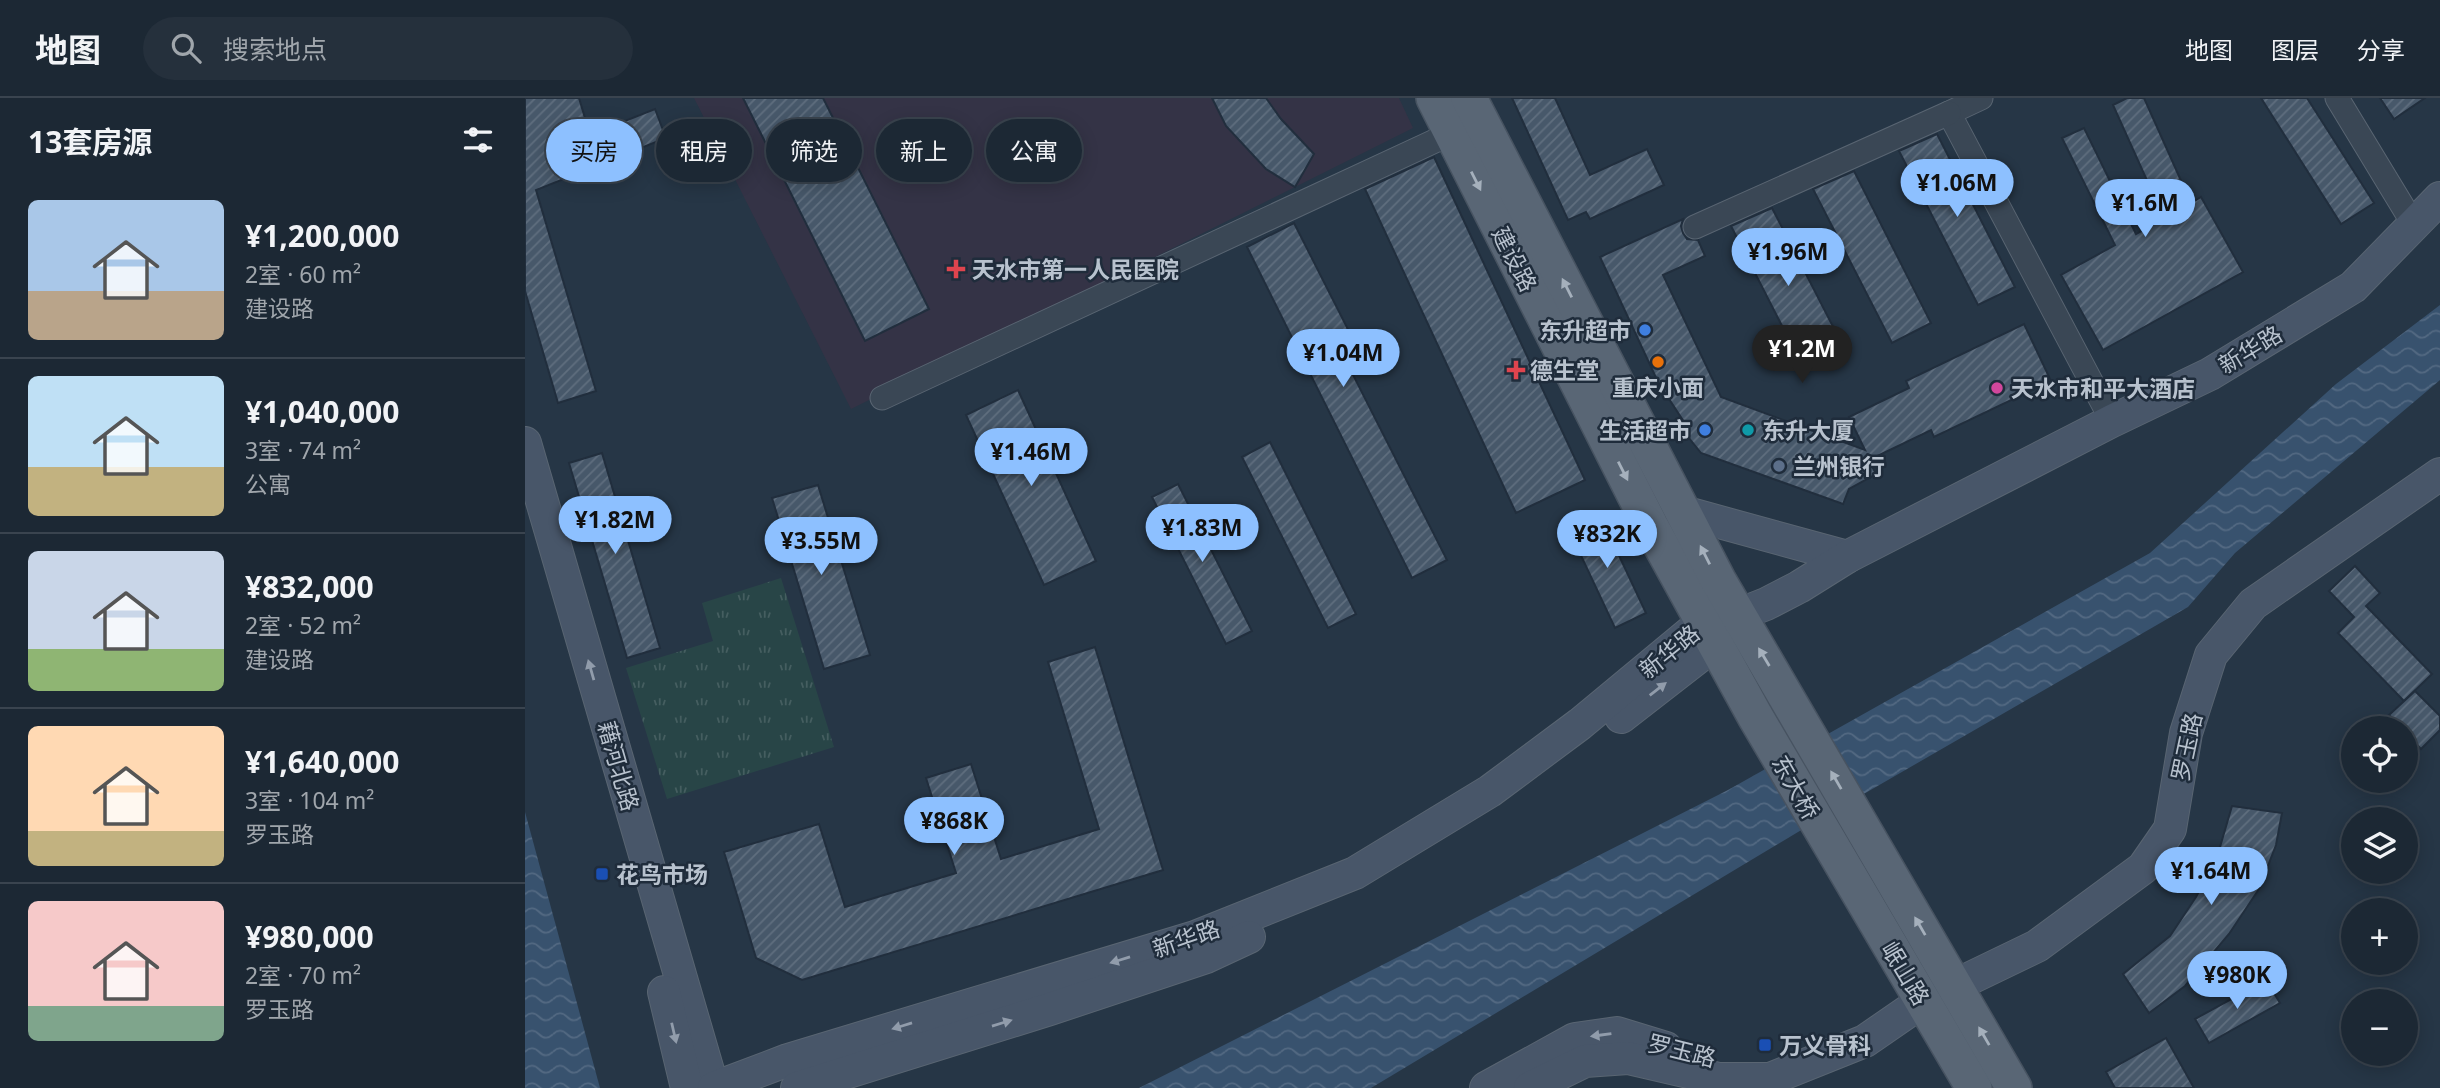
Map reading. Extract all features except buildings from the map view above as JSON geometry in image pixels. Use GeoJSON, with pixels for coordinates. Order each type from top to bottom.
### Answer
{"type":"FeatureCollection","features":[{"type":"Feature","properties":{"kind":"main road","name":"建设路"},"geometry":{"type":"LineString","coordinates":[[1434,98],[1643,513],[1755,716]]}},
{"type":"Feature","properties":{"kind":"main road","name":"建设路"},"geometry":{"type":"LineString","coordinates":[[1469,98],[1683,512],[1738,615],[1790,700]]}},
{"type":"Feature","properties":{"kind":"main road","name":"新华路"},"geometry":{"type":"LineString","coordinates":[[713,1088],[788,1060],[1195,937],[1356,873],[1490,791],[1580,724],[1738,615],[1799,587],[1847,557],[2112,421],[2210,374],[2353,287],[2440,198]]}},
{"type":"Feature","properties":{"kind":"main road","name":"藉河北路"},"geometry":{"type":"LineString","coordinates":[[525,443],[713,1088]]}},
{"type":"Feature","properties":{"kind":"main road","name":"罗玉路"},"geometry":{"type":"LineString","coordinates":[[1530,1088],[1585,1061],[1628,1058],[1719,1079],[1770,1079],[1865,1041],[1923,1001],[2037,946],[2143,868],[2170,829],[2186,733],[2211,655],[2253,604],[2440,474]]}},
{"type":"Feature","properties":{"kind":"main road"},"geometry":{"type":"LineString","coordinates":[[1683,512],[1847,557]]}},
{"type":"Feature","properties":{"kind":"main road","name":"藉河北路"},"geometry":{"type":"LineString","coordinates":[[525,520],[667,1002],[687,1088]]}},
{"type":"Feature","properties":{"kind":"main road","name":"新华路"},"geometry":{"type":"LineString","coordinates":[[797,1088],[1206,957],[1357,887],[1504,802],[1592,739],[1709,633]]}},
{"type":"Feature","properties":{"kind":"main road","name":"东大桥"},"geometry":{"type":"LineString","coordinates":[[1790,700],[1955,985]]}},
{"type":"Feature","properties":{"kind":"main road","name":"东大桥"},"geometry":{"type":"LineString","coordinates":[[1755,716],[1838,859]]}},
{"type":"Feature","properties":{"kind":"main road","name":"岷山路"},"geometry":{"type":"LineString","coordinates":[[1838,859],[1974,1088]]}},
{"type":"Feature","properties":{"kind":"main road","name":"岷山路"},"geometry":{"type":"LineString","coordinates":[[1955,985],[2014,1088]]}},
{"type":"Feature","properties":{"kind":"main road","name":"罗玉路"},"geometry":{"type":"LineString","coordinates":[[1486,1088],[1575,1039],[1617,1033],[1702,1060],[1756,1063],[1807,1046],[1877,1014],[1923,1001]]}},
{"type":"Feature","properties":{"kind":"street"},"geometry":{"type":"LineString","coordinates":[[1695,226],[1981,98]]}},
{"type":"Feature","properties":{"kind":"street"},"geometry":{"type":"LineString","coordinates":[[2337,98],[2414,225]]}},
{"type":"Feature","properties":{"kind":"street"},"geometry":{"type":"LineString","coordinates":[[1949,113],[2112,421]]}},
{"type":"Feature","properties":{"kind":"street"},"geometry":{"type":"LineString","coordinates":[[882,398],[1452,133]]}},
{"type":"Feature","properties":{"kind":"shaded area","name":"天水市第一人民医院"},"geometry":{"type":"Polygon","coordinates":[[[694,98],[1399,98],[1413,128],[851,409],[736,182],[752,182],[752,119],[705,119],[694,98]]]}},
{"type":"Feature","properties":{"kind":"green space"},"geometry":{"type":"Polygon","coordinates":[[[781,578],[834,747],[667,799],[626,668],[713,641],[702,603],[781,578]]]}},
{"type":"Feature","properties":{"kind":"water"},"geometry":{"type":"Polygon","coordinates":[[[2440,305],[2440,380],[2235,553],[2188,607],[1803,829],[1371,1088],[1139,1088],[1728,790],[2150,553],[2336,384],[2440,305]]]}},
{"type":"Feature","properties":{"kind":"water"},"geometry":{"type":"Polygon","coordinates":[[[525,812],[600,1088],[525,1088],[525,812]]]}},
{"type":"Feature","properties":{"kind":"place","name":"天水市第一人民医院"},"geometry":{"type":"Point","coordinates":[956,269]}},
{"type":"Feature","properties":{"kind":"place","name":"东升超市"},"geometry":{"type":"Point","coordinates":[1645,330]}},
{"type":"Feature","properties":{"kind":"place","name":"重庆小面"},"geometry":{"type":"Point","coordinates":[1658,362]}},
{"type":"Feature","properties":{"kind":"place","name":"德生堂"},"geometry":{"type":"Point","coordinates":[1516,370]}},
{"type":"Feature","properties":{"kind":"place","name":"天水市和平大酒店"},"geometry":{"type":"Point","coordinates":[1997,388]}},
{"type":"Feature","properties":{"kind":"place","name":"生活超市"},"geometry":{"type":"Point","coordinates":[1705,430]}},
{"type":"Feature","properties":{"kind":"place","name":"东升大厦"},"geometry":{"type":"Point","coordinates":[1748,430]}},
{"type":"Feature","properties":{"kind":"place","name":"兰州银行"},"geometry":{"type":"Point","coordinates":[1779,466]}},
{"type":"Feature","properties":{"kind":"place","name":"花鸟市场"},"geometry":{"type":"Point","coordinates":[602,874]}},
{"type":"Feature","properties":{"kind":"place","name":"万义骨科"},"geometry":{"type":"Point","coordinates":[1765,1045]}}]}
